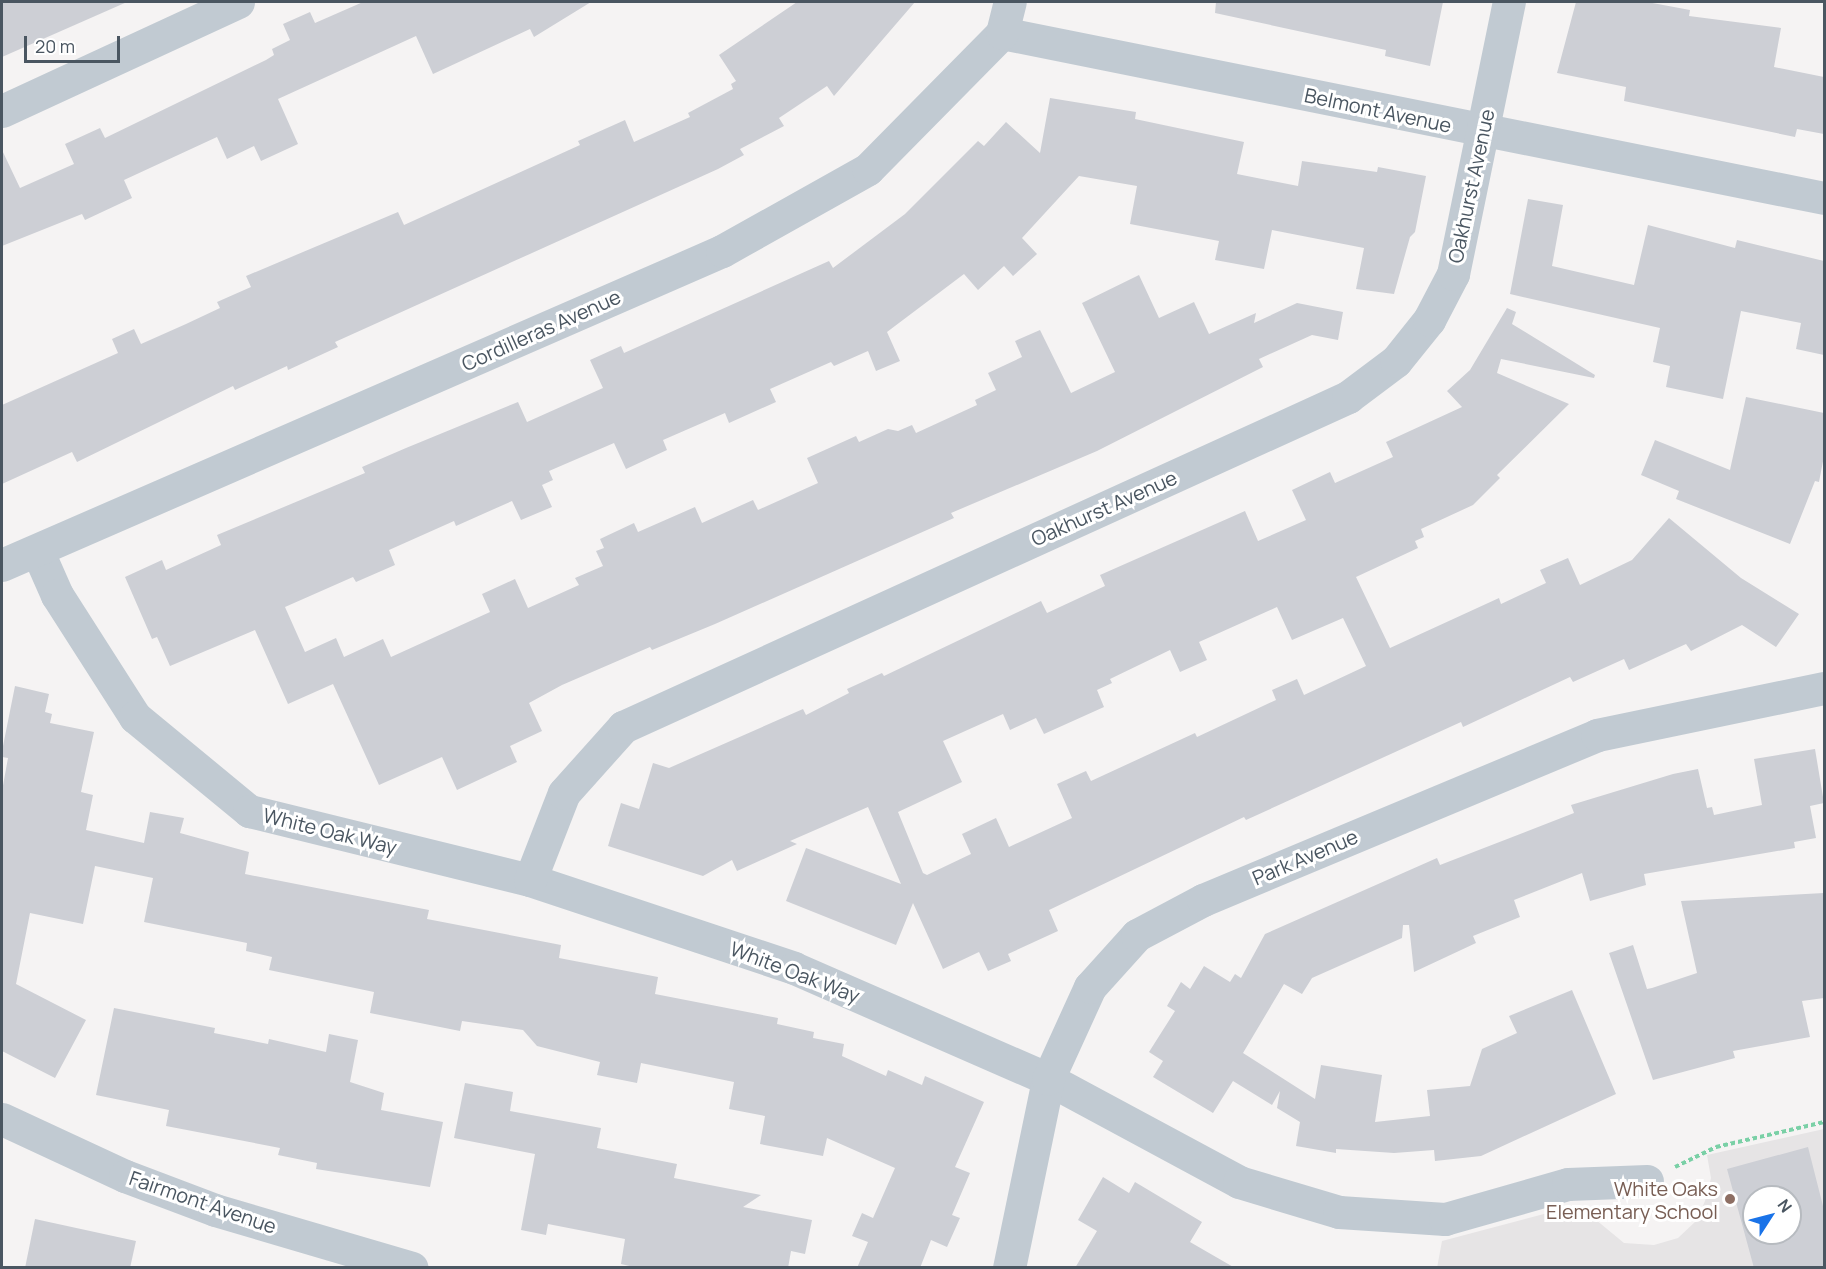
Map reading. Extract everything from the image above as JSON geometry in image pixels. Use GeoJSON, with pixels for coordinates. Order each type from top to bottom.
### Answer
{"type":"FeatureCollection","features":[{"type":"Feature","properties":{"kind":"street"},"geometry":{"type":"LineString","coordinates":[[2,111],[238,2]]}},
{"type":"Feature","properties":{"kind":"street"},"geometry":{"type":"LineString","coordinates":[[1002,33],[1010,2]]}},
{"type":"Feature","properties":{"kind":"street","name":"Oakhurst Avenue"},"geometry":{"type":"LineString","coordinates":[[530,880],[564,792],[623,727],[1348,397],[1396,361],[1429,320],[1453,274],[1509,2]]}},
{"type":"Feature","properties":{"kind":"street","name":"Belmont Avenue"},"geometry":{"type":"LineString","coordinates":[[1002,33],[1483,132],[1824,198]]}},
{"type":"Feature","properties":{"kind":"street","name":"Cordilleras Avenue"},"geometry":{"type":"LineString","coordinates":[[2,565],[38,552],[722,251],[868,169],[1002,33]]}},
{"type":"Feature","properties":{"kind":"street","name":"White Oak Way"},"geometry":{"type":"LineString","coordinates":[[38,552],[57,595],[135,717],[249,811],[530,880],[794,968],[1048,1078],[1239,1182],[1339,1212],[1445,1219],[1568,1184],[1647,1181]]}},
{"type":"Feature","properties":{"kind":"street","name":"Park Avenue"},"geometry":{"type":"LineString","coordinates":[[1009,1268],[1048,1078],[1090,987],[1137,935],[1203,900],[1597,735],[1824,688]]}},
{"type":"Feature","properties":{"kind":"street","name":"Fairmont Avenue"},"geometry":{"type":"LineString","coordinates":[[2,1119],[125,1176],[215,1210],[412,1268]]}},
{"type":"Feature","properties":{"kind":"path"},"geometry":{"type":"LineString","coordinates":[[1647,1181],[1716,1147],[1824,1122]]}},
{"type":"Feature","properties":{"kind":"shaded area","name":"White Oaks Elementary School"},"geometry":{"type":"Polygon","coordinates":[[[1824,1129],[1824,1267],[1437,1268],[1442,1241],[1578,1205],[1624,1243],[1654,1245],[1678,1238],[1696,1221],[1705,1201],[1711,1178],[1707,1155],[1824,1129]]]}},
{"type":"Feature","properties":{"kind":"building"},"geometry":{"type":"Polygon","coordinates":[[[2,2],[127,2],[2,57],[2,2]]]}},
{"type":"Feature","properties":{"kind":"building"},"geometry":{"type":"Polygon","coordinates":[[[363,2],[591,2],[534,37],[530,29],[433,74],[416,36],[278,99],[298,144],[261,161],[254,146],[227,159],[217,137],[124,180],[132,198],[85,220],[82,214],[2,246],[2,150],[20,188],[74,164],[65,144],[100,128],[105,138],[266,60],[274,55],[272,49],[290,40],[283,24],[310,12],[315,23],[363,2]]]}},
{"type":"Feature","properties":{"kind":"building"},"geometry":{"type":"Polygon","coordinates":[[[797,2],[915,2],[834,96],[827,86],[779,118],[784,126],[740,149],[744,155],[718,169],[335,342],[338,347],[288,370],[287,366],[235,390],[233,386],[77,462],[72,452],[2,484],[2,405],[118,353],[112,339],[134,329],[141,344],[220,308],[217,302],[251,287],[246,276],[398,212],[404,225],[580,145],[578,141],[625,120],[634,142],[690,117],[688,113],[733,89],[731,84],[736,81],[719,55],[797,2]]]}},
{"type":"Feature","properties":{"kind":"building"},"geometry":{"type":"Polygon","coordinates":[[[1216,2],[1443,2],[1430,66],[1385,56],[1386,50],[1215,13],[1216,2]]]}},
{"type":"Feature","properties":{"kind":"building"},"geometry":{"type":"Polygon","coordinates":[[[1576,2],[1647,2],[1690,10],[1689,16],[1781,28],[1774,67],[1824,77],[1824,134],[1797,129],[1795,137],[1624,101],[1626,87],[1557,73],[1576,2]]]}},
{"type":"Feature","properties":{"kind":"building"},"geometry":{"type":"Polygon","coordinates":[[[1050,98],[1136,112],[1135,119],[1244,142],[1237,174],[1298,186],[1302,161],[1377,172],[1378,167],[1426,176],[1415,232],[1410,237],[1394,294],[1356,289],[1364,248],[1272,230],[1264,269],[1215,260],[1219,241],[1130,224],[1137,186],[1079,176],[1022,238],[1037,254],[1013,276],[1004,266],[978,290],[964,274],[887,332],[900,361],[876,371],[868,351],[834,366],[831,362],[770,389],[776,402],[729,423],[725,413],[663,440],[667,450],[626,469],[614,443],[549,471],[553,480],[542,485],[552,507],[521,520],[512,501],[456,526],[454,521],[389,550],[395,565],[356,582],[353,577],[285,607],[305,652],[336,638],[344,657],[383,639],[391,657],[490,612],[482,594],[515,579],[528,608],[579,585],[575,578],[603,566],[596,551],[604,548],[600,539],[634,523],[638,532],[695,507],[702,523],[753,500],[758,510],[818,483],[807,458],[856,436],[859,442],[888,429],[898,431],[912,425],[916,433],[977,405],[975,400],[996,390],[988,373],[1022,357],[1015,341],[1040,330],[1071,393],[1115,372],[1082,303],[1139,275],[1159,318],[1194,302],[1209,334],[1256,313],[1254,323],[1297,303],[1343,312],[1338,340],[1312,335],[1259,359],[1263,367],[1097,451],[951,513],[954,518],[715,624],[652,650],[650,647],[562,685],[529,703],[542,731],[510,746],[517,762],[457,790],[442,757],[379,785],[333,684],[288,704],[255,630],[170,666],[157,637],[152,639],[125,577],[162,560],[166,570],[221,545],[217,535],[365,473],[362,467],[518,402],[527,422],[603,388],[590,360],[621,346],[624,353],[829,261],[833,268],[905,214],[978,141],[984,146],[1006,122],[1040,153],[1050,98]]]}},
{"type":"Feature","properties":{"kind":"building"},"geometry":{"type":"Polygon","coordinates":[[[1528,199],[1563,205],[1552,266],[1634,285],[1648,225],[1735,248],[1737,240],[1824,261],[1824,355],[1796,349],[1801,323],[1741,311],[1723,399],[1666,387],[1670,366],[1653,362],[1660,328],[1510,294],[1528,199]]]}},
{"type":"Feature","properties":{"kind":"building"},"geometry":{"type":"Polygon","coordinates":[[[1507,308],[1516,312],[1512,324],[1595,375],[1594,378],[1501,359],[1497,373],[1569,404],[1497,475],[1500,478],[1473,505],[1421,529],[1424,537],[1415,541],[1418,548],[1356,577],[1390,648],[1499,598],[1501,604],[1546,583],[1540,570],[1568,558],[1580,585],[1632,560],[1669,518],[1741,578],[1799,614],[1776,647],[1742,625],[1691,651],[1686,644],[1629,670],[1624,659],[1573,682],[1570,677],[1463,727],[1461,722],[1246,820],[1244,817],[1049,910],[1058,931],[1008,954],[1011,961],[988,971],[979,952],[943,969],[913,903],[896,945],[786,901],[806,848],[901,884],[868,807],[790,841],[797,844],[737,871],[732,860],[703,876],[608,846],[621,803],[639,809],[653,763],[669,768],[803,709],[806,715],[849,693],[847,689],[882,673],[884,676],[1041,601],[1047,613],[1105,586],[1100,575],[1245,511],[1258,541],[1306,520],[1292,490],[1330,472],[1335,483],[1393,457],[1386,442],[1462,407],[1447,391],[1470,370],[1507,308]],[[1277,607],[1199,642],[1207,660],[1180,672],[1170,650],[1110,679],[1112,683],[1097,690],[1104,707],[1044,734],[1036,718],[1010,730],[1003,714],[943,741],[962,782],[898,812],[923,873],[927,875],[971,854],[962,834],[996,818],[1009,847],[1072,818],[1057,784],[1086,771],[1091,781],[1195,733],[1197,737],[1276,700],[1272,690],[1297,679],[1304,695],[1366,666],[1343,618],[1292,640],[1277,607]]]}},
{"type":"Feature","properties":{"kind":"building"},"geometry":{"type":"Polygon","coordinates":[[[1746,397],[1824,413],[1824,456],[1819,482],[1815,481],[1790,544],[1676,499],[1679,491],[1641,475],[1655,440],[1730,470],[1746,397]]]}},
{"type":"Feature","properties":{"kind":"building"},"geometry":{"type":"Polygon","coordinates":[[[15,686],[49,694],[45,712],[52,714],[50,723],[94,732],[81,792],[93,795],[86,830],[144,843],[150,812],[184,818],[180,833],[249,852],[245,874],[429,910],[427,919],[561,945],[559,958],[658,977],[655,994],[778,1018],[777,1024],[814,1032],[813,1038],[844,1044],[842,1056],[886,1076],[888,1070],[922,1085],[925,1076],[984,1102],[955,1167],[970,1173],[952,1215],[960,1218],[947,1247],[931,1240],[920,1268],[857,1268],[868,1242],[852,1236],[862,1213],[873,1218],[895,1168],[827,1138],[823,1156],[760,1144],[765,1116],[729,1109],[734,1082],[641,1063],[637,1083],[597,1075],[600,1062],[537,1046],[523,1030],[462,1021],[460,1031],[370,1013],[374,992],[269,970],[272,957],[246,951],[247,943],[144,922],[153,878],[95,866],[83,924],[30,913],[16,984],[86,1020],[55,1078],[2,1051],[2,791],[8,758],[2,757],[2,751],[15,686]]]}},
{"type":"Feature","properties":{"kind":"building"},"geometry":{"type":"Polygon","coordinates":[[[1815,749],[1824,803],[1810,806],[1816,838],[1794,842],[1795,848],[1644,874],[1646,885],[1590,901],[1582,873],[1514,900],[1520,917],[1473,936],[1476,943],[1414,972],[1409,925],[1403,925],[1402,938],[1312,978],[1302,994],[1284,984],[1243,1053],[1315,1099],[1321,1065],[1382,1075],[1375,1122],[1430,1116],[1427,1090],[1470,1086],[1482,1049],[1517,1033],[1509,1016],[1572,990],[1616,1094],[1481,1156],[1435,1161],[1434,1150],[1394,1153],[1336,1149],[1336,1153],[1296,1146],[1300,1122],[1277,1108],[1280,1091],[1272,1105],[1233,1081],[1213,1113],[1153,1077],[1163,1061],[1149,1052],[1175,1011],[1167,1006],[1181,982],[1190,989],[1204,966],[1230,982],[1235,974],[1241,978],[1265,934],[1437,858],[1440,865],[1574,813],[1571,805],[1673,774],[1698,769],[1707,808],[1712,807],[1714,815],[1762,805],[1754,759],[1815,749]]]}},
{"type":"Feature","properties":{"kind":"building"},"geometry":{"type":"Polygon","coordinates":[[[1824,893],[1824,998],[1802,1001],[1810,1037],[1733,1051],[1735,1058],[1653,1080],[1609,953],[1633,945],[1647,989],[1652,988],[1697,973],[1681,901],[1824,893]]]}},
{"type":"Feature","properties":{"kind":"building"},"geometry":{"type":"Polygon","coordinates":[[[114,1008],[215,1028],[214,1033],[268,1044],[269,1039],[326,1052],[329,1034],[358,1040],[350,1082],[384,1093],[381,1110],[443,1122],[430,1187],[316,1169],[317,1163],[278,1155],[280,1148],[166,1126],[169,1110],[96,1095],[114,1008]]]}},
{"type":"Feature","properties":{"kind":"building"},"geometry":{"type":"Polygon","coordinates":[[[465,1083],[513,1092],[510,1111],[601,1128],[597,1148],[677,1164],[674,1178],[761,1195],[743,1207],[812,1220],[805,1254],[791,1251],[788,1268],[638,1268],[621,1264],[625,1239],[548,1224],[546,1235],[521,1230],[535,1154],[454,1138],[465,1083]]]}},
{"type":"Feature","properties":{"kind":"building"},"geometry":{"type":"Polygon","coordinates":[[[1808,1147],[1824,1210],[1824,1268],[1754,1268],[1748,1245],[1802,1245],[1802,1185],[1742,1185],[1742,1224],[1727,1169],[1808,1147]]]}},
{"type":"Feature","properties":{"kind":"building"},"geometry":{"type":"Polygon","coordinates":[[[1103,1177],[1129,1193],[1135,1182],[1202,1222],[1190,1242],[1235,1268],[1075,1268],[1097,1231],[1078,1220],[1103,1177]]]}},
{"type":"Feature","properties":{"kind":"building"},"geometry":{"type":"Polygon","coordinates":[[[35,1219],[136,1241],[130,1268],[25,1268],[35,1219]]]}},
{"type":"Feature","properties":{"kind":"place","name":"White Oaks Elementary School"},"geometry":{"type":"Point","coordinates":[1730,1199]}}]}
